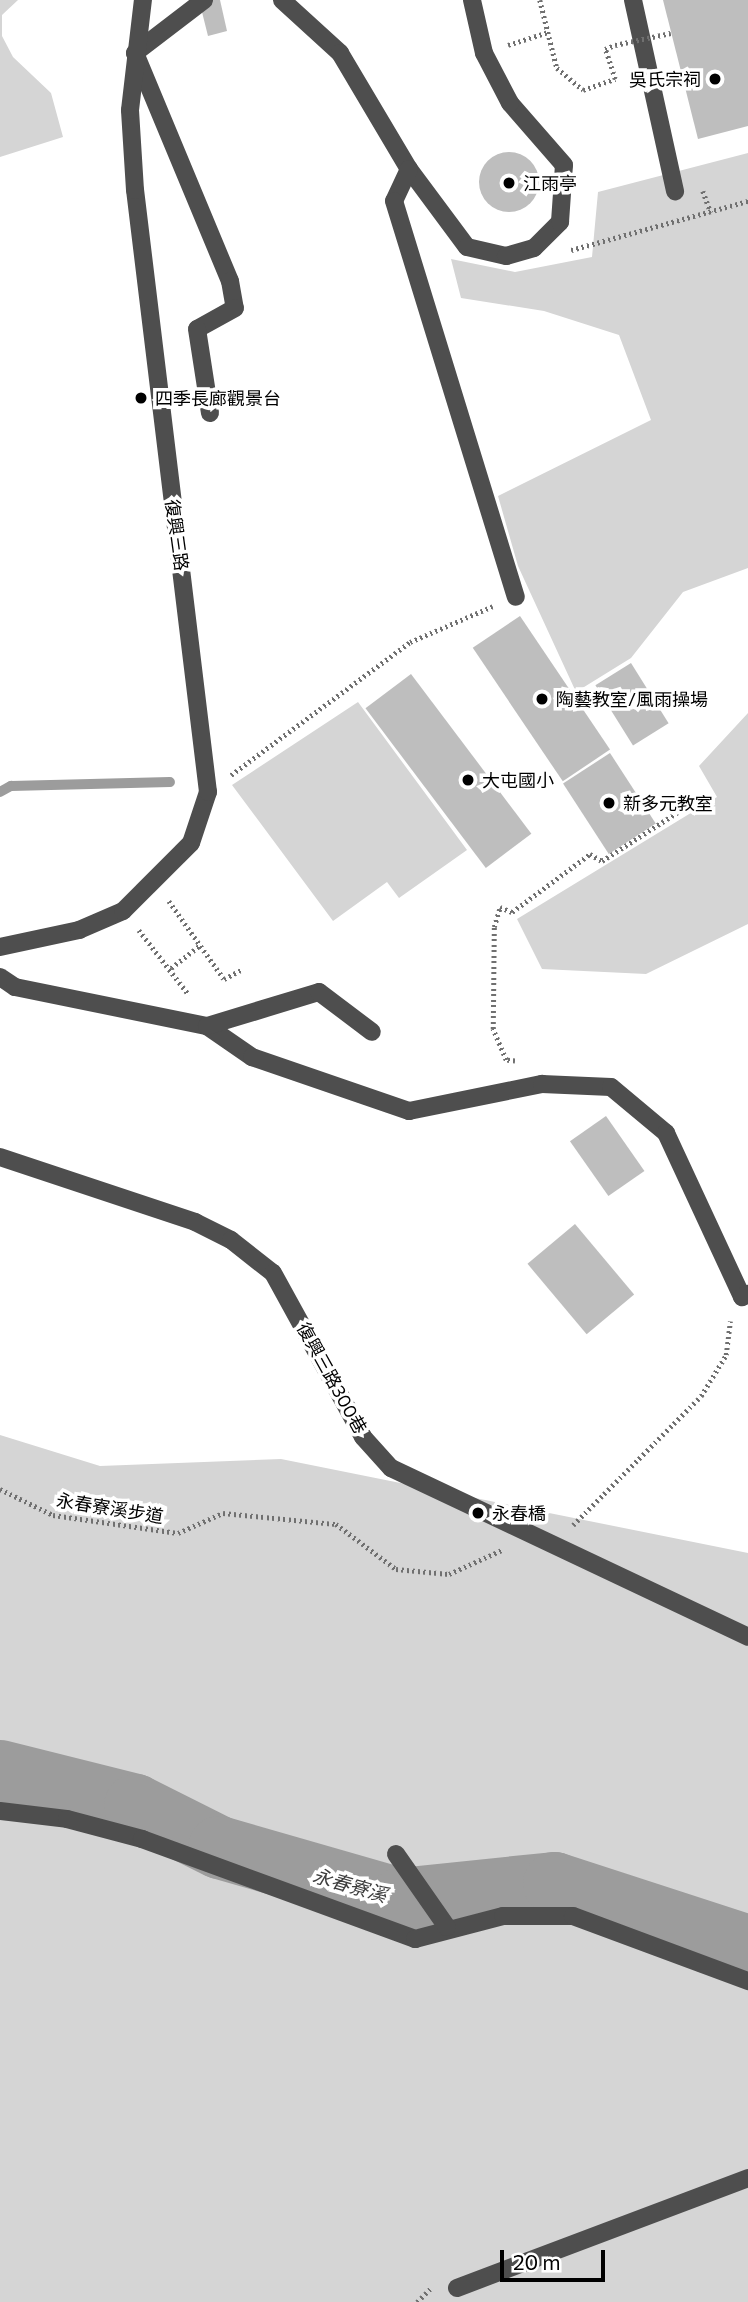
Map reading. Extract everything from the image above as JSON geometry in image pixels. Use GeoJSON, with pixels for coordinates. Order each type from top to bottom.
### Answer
{"type":"FeatureCollection","features":[{"type":"Feature","properties":{"kind":"street","name":"復興三路"},"geometry":{"type":"LineString","coordinates":[[0,947],[79,930],[123,911],[191,843],[208,792],[135,190],[135,53],[143,0]]}},
{"type":"Feature","properties":{"kind":"street"},"geometry":{"type":"LineString","coordinates":[[204,0],[135,53],[230,281],[235,308],[197,329],[209,413]]}},
{"type":"Feature","properties":{"kind":"street"},"geometry":{"type":"LineString","coordinates":[[282,0],[340,52],[409,169],[467,247],[506,257],[534,248],[560,222],[564,165],[510,103],[484,53],[472,0]]}},
{"type":"Feature","properties":{"kind":"street"},"geometry":{"type":"LineString","coordinates":[[632,0],[675,191]]}},
{"type":"Feature","properties":{"kind":"street"},"geometry":{"type":"LineString","coordinates":[[409,169],[394,201],[516,597]]}},
{"type":"Feature","properties":{"kind":"street"},"geometry":{"type":"LineString","coordinates":[[0,977],[15,987],[207,1026],[252,1057],[409,1111],[528,1085],[611,1087],[666,1133],[745,1295]]}},
{"type":"Feature","properties":{"kind":"street"},"geometry":{"type":"LineString","coordinates":[[207,1026],[319,992],[372,1032]]}},
{"type":"Feature","properties":{"kind":"street","name":"復興三路300巷"},"geometry":{"type":"LineString","coordinates":[[0,1157],[195,1222],[231,1240],[273,1273],[363,1437],[391,1468],[748,1637]]}},
{"type":"Feature","properties":{"kind":"street"},"geometry":{"type":"LineString","coordinates":[[0,1811],[67,1819],[142,1839],[415,1940],[447,1927],[503,1916],[573,1916],[748,1980]]}},
{"type":"Feature","properties":{"kind":"street"},"geometry":{"type":"LineString","coordinates":[[396,1854],[447,1927]]}},
{"type":"Feature","properties":{"kind":"street"},"geometry":{"type":"LineString","coordinates":[[457,2288],[748,2178]]}},
{"type":"Feature","properties":{"kind":"path"},"geometry":{"type":"LineString","coordinates":[[540,0],[557,68],[583,90],[615,79],[605,49],[671,33]]}},
{"type":"Feature","properties":{"kind":"path"},"geometry":{"type":"LineString","coordinates":[[484,53],[548,32]]}},
{"type":"Feature","properties":{"kind":"path"},"geometry":{"type":"LineString","coordinates":[[534,248],[551,255],[748,201]]}},
{"type":"Feature","properties":{"kind":"path"},"geometry":{"type":"LineString","coordinates":[[208,792],[410,642],[516,597]]}},
{"type":"Feature","properties":{"kind":"path"},"geometry":{"type":"LineString","coordinates":[[506,1059],[493,1029],[494,927],[500,907],[512,912],[590,854],[602,861],[678,812]]}},
{"type":"Feature","properties":{"kind":"path"},"geometry":{"type":"LineString","coordinates":[[178,894],[168,900],[224,979],[243,969]]}},
{"type":"Feature","properties":{"kind":"path"},"geometry":{"type":"LineString","coordinates":[[171,968],[200,946]]}},
{"type":"Feature","properties":{"kind":"path"},"geometry":{"type":"LineString","coordinates":[[153,947],[171,968],[207,1026]]}},
{"type":"Feature","properties":{"kind":"path"},"geometry":{"type":"LineString","coordinates":[[580,1536],[572,1526],[701,1396],[726,1355],[730,1321],[745,1295]]}},
{"type":"Feature","properties":{"kind":"path","name":"永春寮溪步道"},"geometry":{"type":"LineString","coordinates":[[0,1489],[52,1515],[178,1533],[223,1513],[336,1524],[396,1569],[449,1574],[493,1557],[525,1531]]}},
{"type":"Feature","properties":{"kind":"shaded area"},"geometry":{"type":"Polygon","coordinates":[[[0,0],[18,0],[2,15],[2,36],[13,57],[51,93],[63,137],[0,157],[0,0]]]}},
{"type":"Feature","properties":{"kind":"shaded area"},"geometry":{"type":"Polygon","coordinates":[[[748,153],[748,568],[683,592],[631,658],[576,692],[518,566],[498,496],[651,420],[619,335],[544,311],[461,298],[451,259],[515,272],[592,257],[598,192],[748,153]]]}},
{"type":"Feature","properties":{"kind":"shaded area"},"geometry":{"type":"Polygon","coordinates":[[[358,702],[467,850],[399,898],[387,882],[333,921],[232,785],[358,702]]]}},
{"type":"Feature","properties":{"kind":"shaded area"},"geometry":{"type":"Polygon","coordinates":[[[748,713],[748,924],[646,974],[542,969],[517,919],[717,797],[699,766],[748,713]]]}},
{"type":"Feature","properties":{"kind":"shaded area"},"geometry":{"type":"Polygon","coordinates":[[[0,1435],[100,1466],[281,1459],[748,1553],[748,2302],[0,2302],[0,1435]]]}},
{"type":"Feature","properties":{"kind":"building"},"geometry":{"type":"Polygon","coordinates":[[[199,0],[220,0],[227,31],[208,36],[199,0]]]}},
{"type":"Feature","properties":{"kind":"building","name":"吳氏宗祠"},"geometry":{"type":"Polygon","coordinates":[[[663,0],[748,0],[748,126],[698,139],[663,0]]]}},
{"type":"Feature","properties":{"kind":"building","name":"江雨亭"},"geometry":{"type":"Polygon","coordinates":[[[509,152],[526,157],[534,165],[539,182],[534,199],[526,207],[509,212],[492,207],[484,199],[479,182],[484,165],[492,157],[509,152]]]}},
{"type":"Feature","properties":{"kind":"building","name":"陶藝教室/風雨操場"},"geometry":{"type":"Polygon","coordinates":[[[520,616],[610,749],[563,781],[473,648],[520,616]]]}},
{"type":"Feature","properties":{"kind":"building"},"geometry":{"type":"Polygon","coordinates":[[[631,663],[669,723],[633,745],[595,685],[631,663]]]}},
{"type":"Feature","properties":{"kind":"building"},"geometry":{"type":"Polygon","coordinates":[[[411,674],[531,834],[486,868],[365,708],[411,674]]]}},
{"type":"Feature","properties":{"kind":"building","name":"新多元教室"},"geometry":{"type":"Polygon","coordinates":[[[610,753],[656,823],[609,854],[563,783],[610,753]]]}},
{"type":"Feature","properties":{"kind":"building"},"geometry":{"type":"Polygon","coordinates":[[[606,1116],[644,1171],[608,1196],[570,1141],[606,1116]]]}},
{"type":"Feature","properties":{"kind":"building"},"geometry":{"type":"Polygon","coordinates":[[[575,1224],[634,1294],[587,1334],[528,1264],[575,1224]]]}},
{"type":"Feature","properties":{"kind":"waterway"},"geometry":{"type":"LineString","coordinates":[[0,792],[11,786],[170,782]]}},
{"type":"Feature","properties":{"kind":"waterway","name":"永春寮溪"},"geometry":{"type":"LineString","coordinates":[[0,1771],[135,1805],[219,1847],[399,1899],[554,1883],[748,1946]]}},
{"type":"Feature","properties":{"kind":"place","name":"吳氏宗祠"},"geometry":{"type":"Point","coordinates":[715,79]}},
{"type":"Feature","properties":{"kind":"place","name":"江雨亭"},"geometry":{"type":"Point","coordinates":[509,183]}},
{"type":"Feature","properties":{"kind":"place","name":"四季長廊觀景台"},"geometry":{"type":"Point","coordinates":[141,398]}},
{"type":"Feature","properties":{"kind":"place","name":"陶藝教室/風雨操場"},"geometry":{"type":"Point","coordinates":[542,699]}},
{"type":"Feature","properties":{"kind":"place","name":"大屯國小"},"geometry":{"type":"Point","coordinates":[468,780]}},
{"type":"Feature","properties":{"kind":"place","name":"新多元教室"},"geometry":{"type":"Point","coordinates":[609,803]}},
{"type":"Feature","properties":{"kind":"place","name":"永春橋"},"geometry":{"type":"Point","coordinates":[478,1513]}}]}
